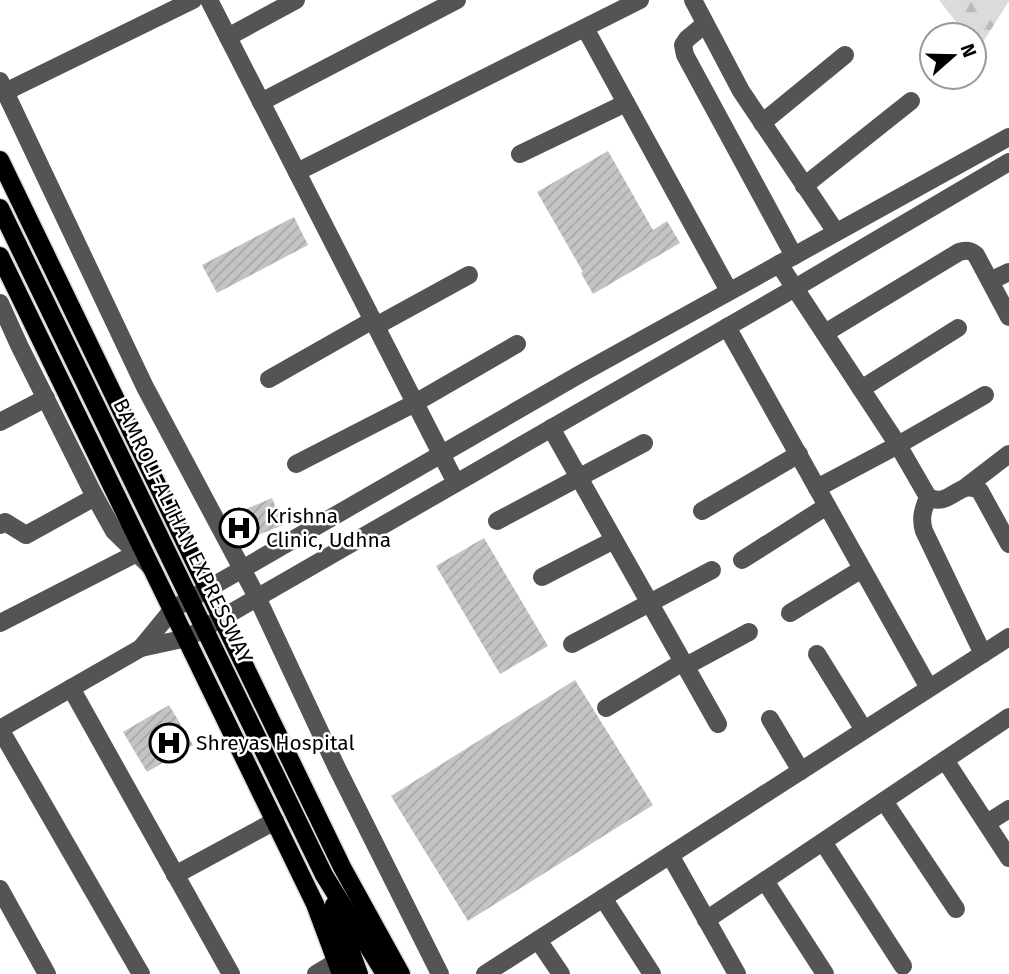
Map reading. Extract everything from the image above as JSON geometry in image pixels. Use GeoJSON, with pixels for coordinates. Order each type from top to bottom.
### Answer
{"type":"FeatureCollection","features":[{"type":"Feature","properties":{"kind":"main road"},"geometry":{"type":"LineString","coordinates":[[0,160],[342,867],[401,974]]}},
{"type":"Feature","properties":{"kind":"main road","name":"BAMROLI-ALTHAN EXPRESSWAY"},"geometry":{"type":"LineString","coordinates":[[0,208],[324,874]]}},
{"type":"Feature","properties":{"kind":"main road"},"geometry":{"type":"LineString","coordinates":[[0,256],[315,904],[338,968]]}},
{"type":"Feature","properties":{"kind":"main road"},"geometry":{"type":"LineString","coordinates":[[324,874],[359,974]]}},
{"type":"Feature","properties":{"kind":"main road"},"geometry":{"type":"LineString","coordinates":[[324,874],[385,974]]}},
{"type":"Feature","properties":{"kind":"street"},"geometry":{"type":"LineString","coordinates":[[193,0],[3,87],[145,387],[257,597],[336,766],[440,974]]}},
{"type":"Feature","properties":{"kind":"street"},"geometry":{"type":"LineString","coordinates":[[209,0],[456,483]]}},
{"type":"Feature","properties":{"kind":"street"},"geometry":{"type":"LineString","coordinates":[[228,37],[296,0]]}},
{"type":"Feature","properties":{"kind":"street"},"geometry":{"type":"LineString","coordinates":[[261,102],[457,0]]}},
{"type":"Feature","properties":{"kind":"street"},"geometry":{"type":"LineString","coordinates":[[297,172],[640,0]]}},
{"type":"Feature","properties":{"kind":"street"},"geometry":{"type":"LineString","coordinates":[[693,0],[731,76],[836,232]]}},
{"type":"Feature","properties":{"kind":"street"},"geometry":{"type":"LineString","coordinates":[[705,24],[683,44],[685,55],[786,260],[795,288],[898,445],[928,498],[942,501],[966,487],[1009,454]]}},
{"type":"Feature","properties":{"kind":"street"},"geometry":{"type":"LineString","coordinates":[[585,28],[729,291]]}},
{"type":"Feature","properties":{"kind":"street"},"geometry":{"type":"LineString","coordinates":[[762,123],[845,55]]}},
{"type":"Feature","properties":{"kind":"street"},"geometry":{"type":"LineString","coordinates":[[804,186],[911,101]]}},
{"type":"Feature","properties":{"kind":"street"},"geometry":{"type":"LineString","coordinates":[[520,154],[626,103]]}},
{"type":"Feature","properties":{"kind":"street"},"geometry":{"type":"LineString","coordinates":[[141,648],[173,609],[191,598],[575,377],[1009,137]]}},
{"type":"Feature","properties":{"kind":"street"},"geometry":{"type":"LineString","coordinates":[[141,974],[0,729],[141,648],[187,638],[1009,162]]}},
{"type":"Feature","properties":{"kind":"street"},"geometry":{"type":"LineString","coordinates":[[825,333],[966,250],[976,255],[1009,317]]}},
{"type":"Feature","properties":{"kind":"street"},"geometry":{"type":"LineString","coordinates":[[990,281],[1009,272]]}},
{"type":"Feature","properties":{"kind":"street"},"geometry":{"type":"LineString","coordinates":[[269,379],[468,275]]}},
{"type":"Feature","properties":{"kind":"street"},"geometry":{"type":"LineString","coordinates":[[0,303],[5,326],[46,398],[114,531],[153,568]]}},
{"type":"Feature","properties":{"kind":"street"},"geometry":{"type":"LineString","coordinates":[[727,327],[929,688]]}},
{"type":"Feature","properties":{"kind":"street"},"geometry":{"type":"LineString","coordinates":[[861,389],[958,328]]}},
{"type":"Feature","properties":{"kind":"street"},"geometry":{"type":"LineString","coordinates":[[296,464],[415,403],[517,344]]}},
{"type":"Feature","properties":{"kind":"street"},"geometry":{"type":"LineString","coordinates":[[817,488],[985,395]]}},
{"type":"Feature","properties":{"kind":"street"},"geometry":{"type":"LineString","coordinates":[[0,422],[46,398]]}},
{"type":"Feature","properties":{"kind":"street"},"geometry":{"type":"LineString","coordinates":[[551,428],[718,724]]}},
{"type":"Feature","properties":{"kind":"street"},"geometry":{"type":"LineString","coordinates":[[497,521],[644,443]]}},
{"type":"Feature","properties":{"kind":"street"},"geometry":{"type":"LineString","coordinates":[[702,511],[799,454]]}},
{"type":"Feature","properties":{"kind":"street"},"geometry":{"type":"LineString","coordinates":[[966,487],[974,487],[980,491],[1009,544]]}},
{"type":"Feature","properties":{"kind":"street"},"geometry":{"type":"LineString","coordinates":[[0,525],[5,522],[26,535],[95,497]]}},
{"type":"Feature","properties":{"kind":"street"},"geometry":{"type":"LineString","coordinates":[[928,498],[922,512],[924,531],[983,654]]}},
{"type":"Feature","properties":{"kind":"street"},"geometry":{"type":"LineString","coordinates":[[741,559],[828,506]]}},
{"type":"Feature","properties":{"kind":"street"},"geometry":{"type":"LineString","coordinates":[[542,577],[614,540]]}},
{"type":"Feature","properties":{"kind":"street"},"geometry":{"type":"LineString","coordinates":[[0,623],[137,553]]}},
{"type":"Feature","properties":{"kind":"street"},"geometry":{"type":"LineString","coordinates":[[790,613],[862,569]]}},
{"type":"Feature","properties":{"kind":"street"},"geometry":{"type":"LineString","coordinates":[[572,644],[712,570]]}},
{"type":"Feature","properties":{"kind":"street"},"geometry":{"type":"LineString","coordinates":[[606,708],[684,664],[749,632]]}},
{"type":"Feature","properties":{"kind":"street"},"geometry":{"type":"LineString","coordinates":[[485,974],[1009,637]]}},
{"type":"Feature","properties":{"kind":"street"},"geometry":{"type":"LineString","coordinates":[[817,654],[864,730]]}},
{"type":"Feature","properties":{"kind":"street"},"geometry":{"type":"LineString","coordinates":[[71,688],[231,974]]}},
{"type":"Feature","properties":{"kind":"street"},"geometry":{"type":"LineString","coordinates":[[706,919],[1009,718]]}},
{"type":"Feature","properties":{"kind":"street"},"geometry":{"type":"LineString","coordinates":[[770,719],[801,771]]}},
{"type":"Feature","properties":{"kind":"street"},"geometry":{"type":"LineString","coordinates":[[945,760],[1009,858]]}},
{"type":"Feature","properties":{"kind":"street"},"geometry":{"type":"LineString","coordinates":[[884,801],[956,909]]}},
{"type":"Feature","properties":{"kind":"street"},"geometry":{"type":"LineString","coordinates":[[986,823],[1009,809]]}},
{"type":"Feature","properties":{"kind":"street"},"geometry":{"type":"LineString","coordinates":[[175,875],[275,821]]}},
{"type":"Feature","properties":{"kind":"street"},"geometry":{"type":"LineString","coordinates":[[823,842],[903,966]]}},
{"type":"Feature","properties":{"kind":"street"},"geometry":{"type":"LineString","coordinates":[[670,855],[737,974]]}},
{"type":"Feature","properties":{"kind":"street"},"geometry":{"type":"LineString","coordinates":[[765,881],[825,974]]}},
{"type":"Feature","properties":{"kind":"street"},"geometry":{"type":"LineString","coordinates":[[0,889],[47,974]]}},
{"type":"Feature","properties":{"kind":"street"},"geometry":{"type":"LineString","coordinates":[[603,898],[652,974]]}},
{"type":"Feature","properties":{"kind":"street"},"geometry":{"type":"LineString","coordinates":[[538,940],[561,974]]}},
{"type":"Feature","properties":{"kind":"street"},"geometry":{"type":"LineString","coordinates":[[316,974],[338,968]]}},
{"type":"Feature","properties":{"kind":"green space"},"geometry":{"type":"Polygon","coordinates":[[[939,0],[1009,0],[988,34],[988,21],[955,21],[939,0]]]}},
{"type":"Feature","properties":{"kind":"building"},"geometry":{"type":"Polygon","coordinates":[[[608,151],[653,230],[667,221],[680,243],[593,294],[537,192],[608,151]]]}},
{"type":"Feature","properties":{"kind":"building"},"geometry":{"type":"Polygon","coordinates":[[[294,217],[308,245],[217,293],[202,265],[294,217]]]}},
{"type":"Feature","properties":{"kind":"building"},"geometry":{"type":"Polygon","coordinates":[[[272,498],[283,525],[241,542],[230,516],[272,498]]]}},
{"type":"Feature","properties":{"kind":"building"},"geometry":{"type":"Polygon","coordinates":[[[484,538],[548,646],[500,674],[436,566],[484,538]]]}},
{"type":"Feature","properties":{"kind":"building"},"geometry":{"type":"Polygon","coordinates":[[[575,680],[653,805],[468,921],[391,796],[575,680]]]}},
{"type":"Feature","properties":{"kind":"building"},"geometry":{"type":"Polygon","coordinates":[[[169,705],[193,745],[147,772],[123,732],[169,705]]]}},
{"type":"Feature","properties":{"kind":"place","name":"Krishna Clinic, Udhna"},"geometry":{"type":"Point","coordinates":[239,528]}},
{"type":"Feature","properties":{"kind":"place","name":"Shreyas Hospital"},"geometry":{"type":"Point","coordinates":[169,743]}}]}
